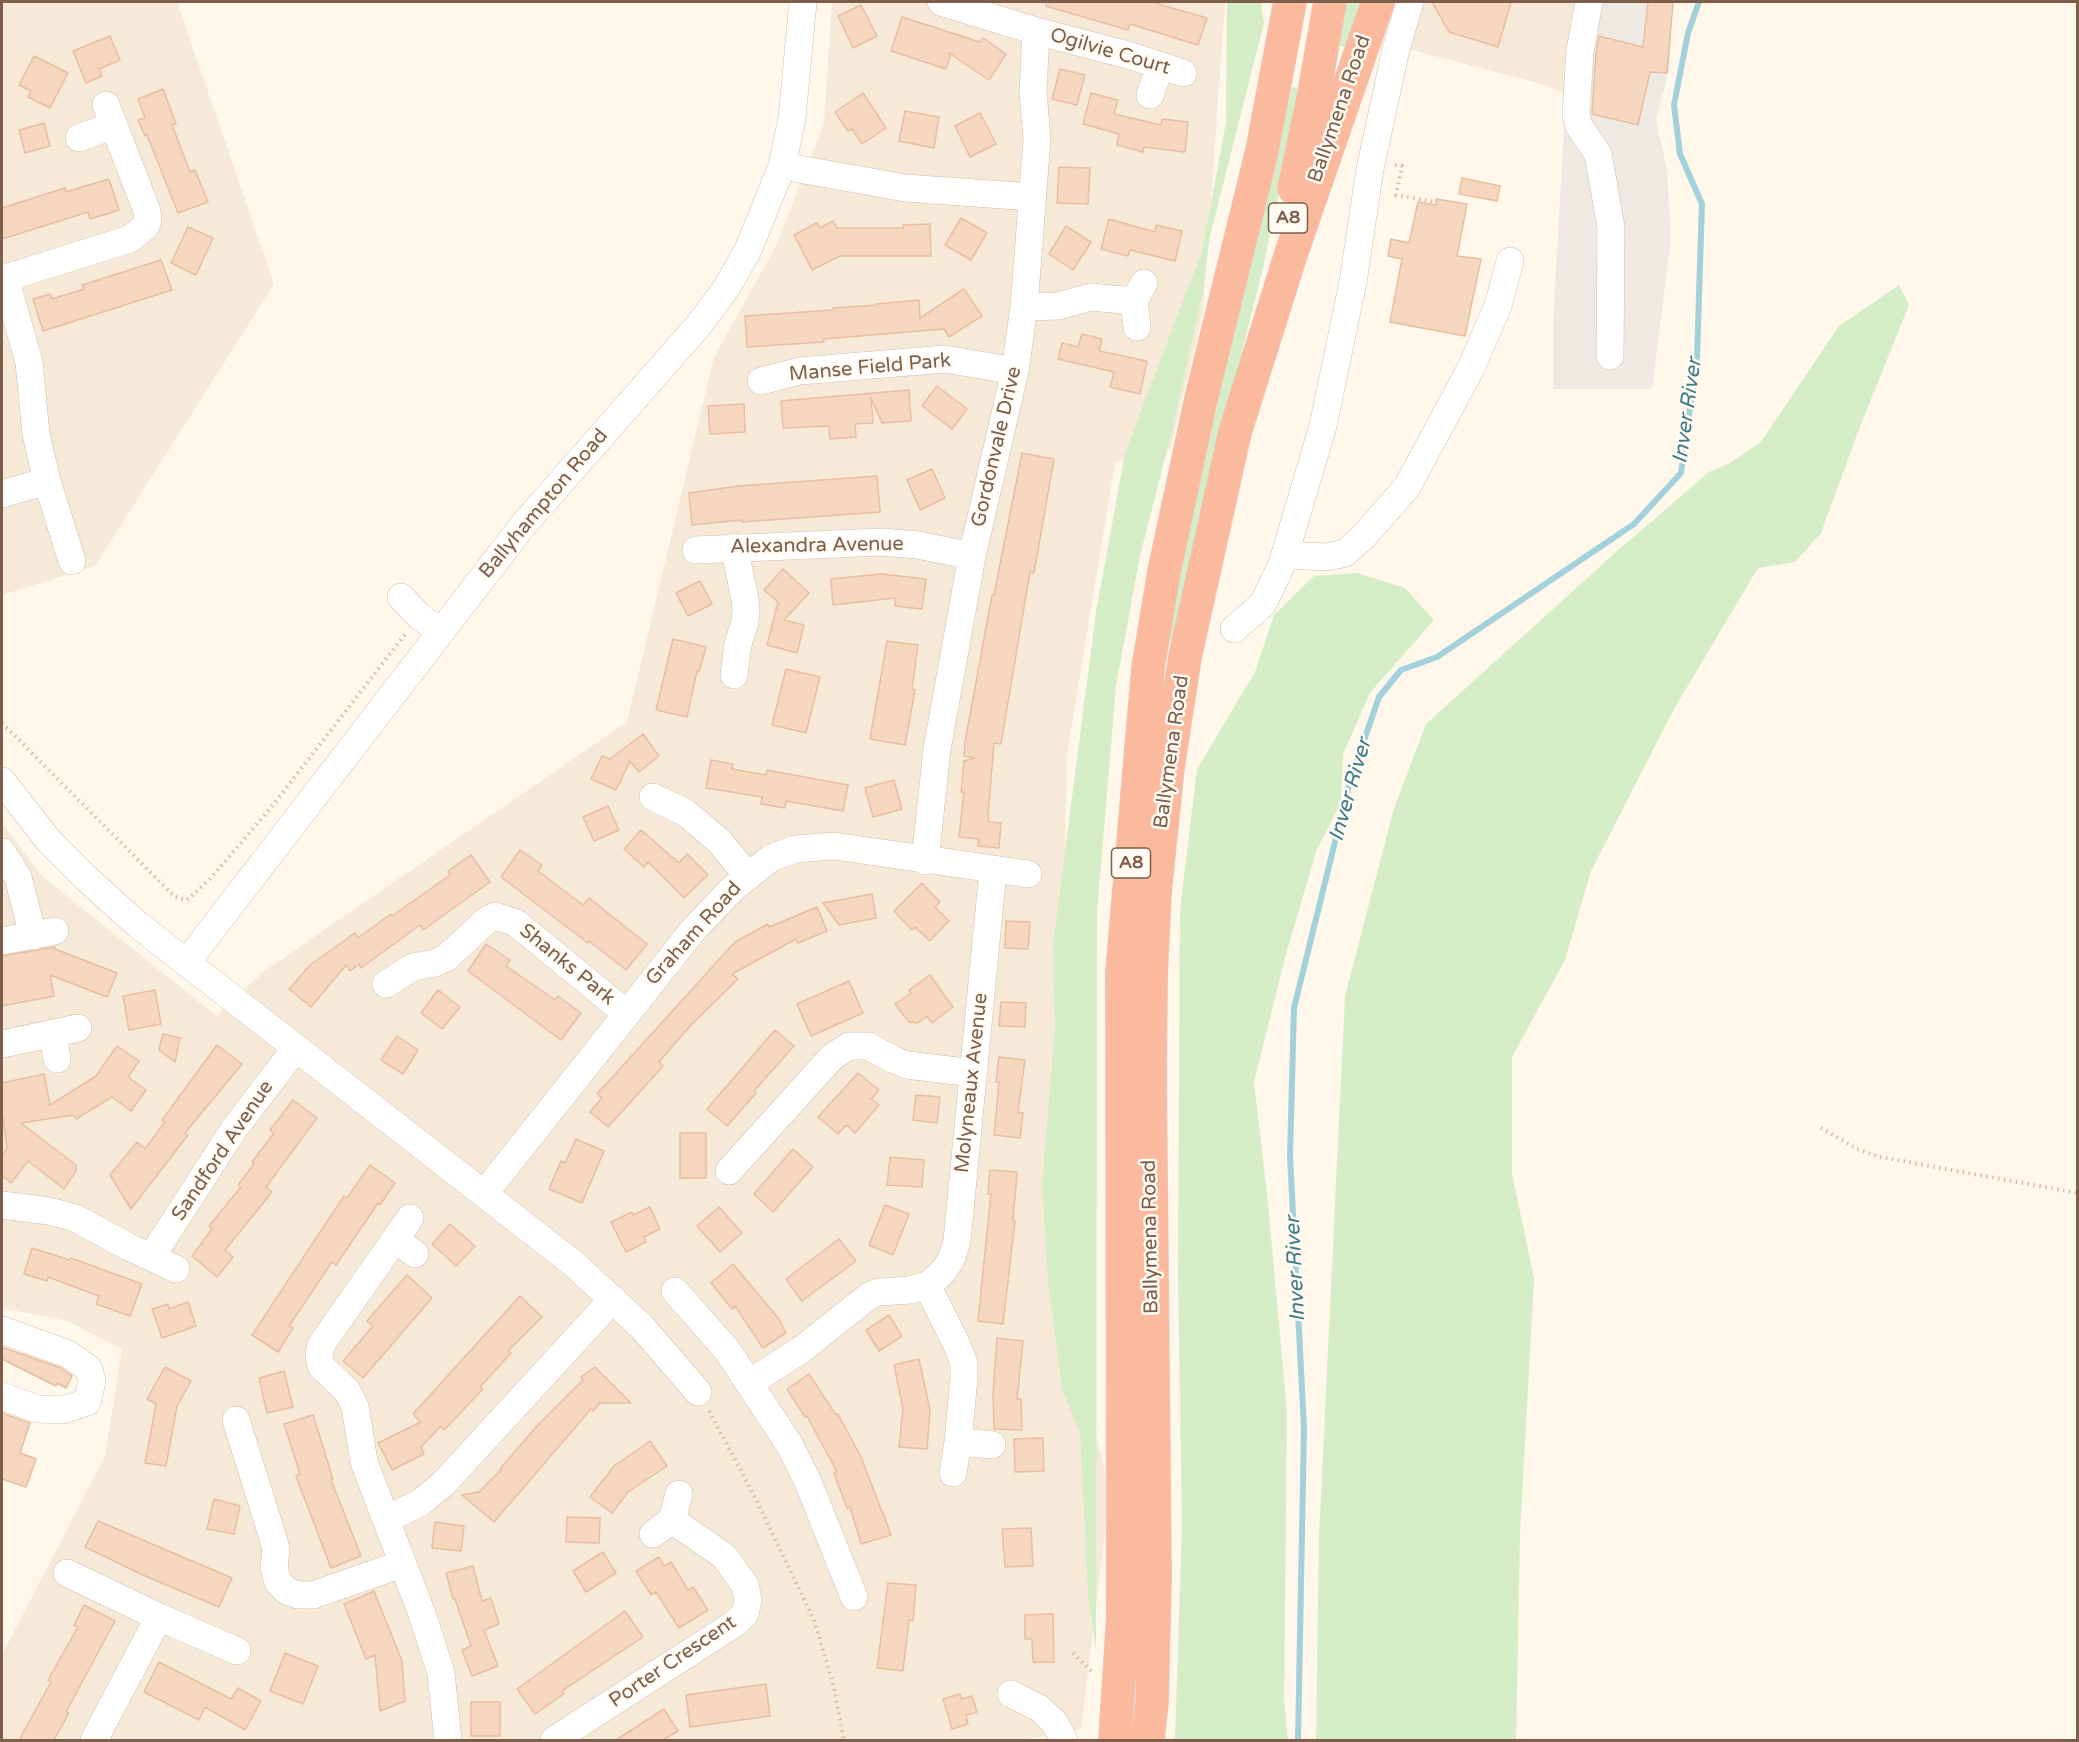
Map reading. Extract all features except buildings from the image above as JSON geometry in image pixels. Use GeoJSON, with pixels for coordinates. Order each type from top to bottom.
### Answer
{"type":"FeatureCollection","features":[{"type":"Feature","properties":{"kind":"highway","name":"Ballymena Road"},"geometry":{"type":"LineString","coordinates":[[1115,1740],[1124,1616],[1122,972],[1148,668],[1164,572],[1199,411],[1262,151],[1290,2]]}},
{"type":"Feature","properties":{"kind":"highway","name":"A8"},"geometry":{"type":"LineString","coordinates":[[1235,432],[1248,370],[1289,213],[1313,99],[1330,2]]}},
{"type":"Feature","properties":{"kind":"highway","name":"Ballymena Road"},"geometry":{"type":"LineString","coordinates":[[1148,1740],[1152,1701],[1155,1577],[1151,977],[1155,891],[1168,767],[1185,657],[1235,432],[1291,254],[1377,5]]}},
{"type":"Feature","properties":{"kind":"street","name":"Ballyhampton Road"},"geometry":{"type":"LineString","coordinates":[[186,963],[524,524],[698,326],[727,287],[748,250],[782,166],[792,118],[803,2]]}},
{"type":"Feature","properties":{"kind":"street","name":"Ogilvie Court"},"geometry":{"type":"LineString","coordinates":[[941,2],[1172,69],[1150,95]]}},
{"type":"Feature","properties":{"kind":"street","name":"Ballymena Road"},"geometry":{"type":"LineString","coordinates":[[1377,5],[1391,7],[1409,2]]}},
{"type":"Feature","properties":{"kind":"street","name":"Ballymena Road"},"geometry":{"type":"LineString","coordinates":[[1234,629],[1263,604],[1285,555],[1323,426],[1353,282],[1372,159],[1409,2]]}},
{"type":"Feature","properties":{"kind":"street"},"geometry":{"type":"LineString","coordinates":[[1589,2],[1580,51],[1576,116],[1579,126],[1598,154],[1611,227],[1610,356]]}},
{"type":"Feature","properties":{"kind":"street","name":"Gordonvale Drive"},"geometry":{"type":"LineString","coordinates":[[925,861],[937,749],[972,556],[1015,371],[1024,307],[1037,139],[1033,92],[1036,31]]}},
{"type":"Feature","properties":{"kind":"street"},"geometry":{"type":"LineString","coordinates":[[72,561],[47,481],[36,434],[29,362],[3,278],[130,239],[146,226],[147,210],[110,115],[79,138]]}},
{"type":"Feature","properties":{"kind":"street"},"geometry":{"type":"LineString","coordinates":[[782,166],[905,188],[1032,197]]}},
{"type":"Feature","properties":{"kind":"street"},"geometry":{"type":"LineString","coordinates":[[1285,555],[1328,557],[1345,552],[1363,537],[1407,487],[1470,370],[1498,306],[1510,261]]}},
{"type":"Feature","properties":{"kind":"street"},"geometry":{"type":"LineString","coordinates":[[1024,307],[1058,306],[1091,297],[1138,304]]}},
{"type":"Feature","properties":{"kind":"street","name":"Manse Field Park"},"geometry":{"type":"LineString","coordinates":[[761,381],[800,371],[945,359],[1015,371]]}},
{"type":"Feature","properties":{"kind":"street"},"geometry":{"type":"LineString","coordinates":[[2,494],[47,481]]}},
{"type":"Feature","properties":{"kind":"street","name":"Alexandra Avenue"},"geometry":{"type":"LineString","coordinates":[[696,550],[900,543],[972,556]]}},
{"type":"Feature","properties":{"kind":"street"},"geometry":{"type":"LineString","coordinates":[[734,547],[746,599],[745,622],[738,644],[734,675]]}},
{"type":"Feature","properties":{"kind":"street"},"geometry":{"type":"LineString","coordinates":[[401,597],[419,616],[441,632]]}},
{"type":"Feature","properties":{"kind":"street"},"geometry":{"type":"LineString","coordinates":[[2,780],[49,841],[86,879],[138,925],[558,1252],[613,1299],[655,1340],[698,1392]]}},
{"type":"Feature","properties":{"kind":"street"},"geometry":{"type":"LineString","coordinates":[[653,797],[686,813],[719,841],[747,875]]}},
{"type":"Feature","properties":{"kind":"street","name":"Graham Road"},"geometry":{"type":"LineString","coordinates":[[484,1194],[694,929],[747,875],[771,858],[784,852],[819,846],[850,848],[925,861],[1029,874]]}},
{"type":"Feature","properties":{"kind":"street"},"geometry":{"type":"LineString","coordinates":[[2,852],[18,877],[44,933],[2,942]]}},
{"type":"Feature","properties":{"kind":"street","name":"Molyneaux Avenue"},"geometry":{"type":"LineString","coordinates":[[927,1285],[946,1268],[955,1251],[993,870]]}},
{"type":"Feature","properties":{"kind":"street","name":"Shanks Park"},"geometry":{"type":"LineString","coordinates":[[386,984],[413,967],[435,963],[446,958],[487,920],[495,916],[516,923],[626,1013]]}},
{"type":"Feature","properties":{"kind":"street"},"geometry":{"type":"LineString","coordinates":[[2,1044],[63,1040]]}},
{"type":"Feature","properties":{"kind":"street"},"geometry":{"type":"LineString","coordinates":[[729,1171],[832,1057],[853,1046],[868,1046],[907,1065],[973,1073]]}},
{"type":"Feature","properties":{"kind":"street","name":"Sandford Avenue"},"geometry":{"type":"LineString","coordinates":[[152,1256],[234,1129],[296,1048]]}},
{"type":"Feature","properties":{"kind":"street"},"geometry":{"type":"LineString","coordinates":[[2,1205],[68,1215],[176,1269]]}},
{"type":"Feature","properties":{"kind":"street"},"geometry":{"type":"LineString","coordinates":[[406,1237],[321,1345],[319,1355],[321,1366],[347,1391],[356,1406],[363,1462],[387,1519],[441,1673],[448,1740]]}},
{"type":"Feature","properties":{"kind":"street"},"geometry":{"type":"LineString","coordinates":[[749,1383],[801,1350],[873,1294],[910,1290],[927,1285],[964,1363],[958,1442],[953,1473]]}},
{"type":"Feature","properties":{"kind":"street"},"geometry":{"type":"LineString","coordinates":[[675,1291],[714,1334],[749,1383],[799,1464],[856,1582]]}},
{"type":"Feature","properties":{"kind":"street"},"geometry":{"type":"LineString","coordinates":[[387,1519],[420,1503],[444,1484],[613,1299]]}},
{"type":"Feature","properties":{"kind":"street"},"geometry":{"type":"LineString","coordinates":[[2,1330],[68,1354],[89,1369],[92,1381],[87,1402],[63,1410],[37,1409],[2,1396]]}},
{"type":"Feature","properties":{"kind":"street"},"geometry":{"type":"LineString","coordinates":[[236,1420],[273,1538],[276,1550],[274,1568],[278,1582],[287,1591],[298,1595],[313,1595],[402,1564]]}},
{"type":"Feature","properties":{"kind":"street"},"geometry":{"type":"LineString","coordinates":[[958,1442],[992,1445]]}},
{"type":"Feature","properties":{"kind":"street","name":"Porter Crescent"},"geometry":{"type":"LineString","coordinates":[[554,1740],[734,1624],[745,1614],[748,1600],[744,1585],[724,1557],[663,1527],[679,1494]]}},
{"type":"Feature","properties":{"kind":"street"},"geometry":{"type":"LineString","coordinates":[[67,1573],[237,1651]]}},
{"type":"Feature","properties":{"kind":"street"},"geometry":{"type":"LineString","coordinates":[[93,1740],[159,1617]]}},
{"type":"Feature","properties":{"kind":"street"},"geometry":{"type":"LineString","coordinates":[[1011,1694],[1039,1708],[1054,1722],[1064,1740]]}},
{"type":"Feature","properties":{"kind":"path"},"geometry":{"type":"LineString","coordinates":[[1372,159],[1402,166],[1396,195],[1436,202]]}},
{"type":"Feature","properties":{"kind":"path"},"geometry":{"type":"LineString","coordinates":[[2,723],[175,897],[186,900],[210,879],[274,804],[419,616]]}},
{"type":"Feature","properties":{"kind":"path"},"geometry":{"type":"LineString","coordinates":[[1821,1128],[1857,1149],[1880,1157],[2078,1193]]}},
{"type":"Feature","properties":{"kind":"path"},"geometry":{"type":"LineString","coordinates":[[698,1392],[755,1497],[814,1620],[833,1684],[844,1740]]}},
{"type":"Feature","properties":{"kind":"shaded area"},"geometry":{"type":"Polygon","coordinates":[[[2,2],[177,2],[274,284],[95,566],[2,595],[2,2]]]}},
{"type":"Feature","properties":{"kind":"shaded area"},"geometry":{"type":"Polygon","coordinates":[[[832,2],[1225,2],[1203,312],[1170,449],[1115,462],[1067,754],[1057,1267],[1110,1493],[1081,1729],[1024,1740],[2,1740],[2,1655],[105,1456],[122,1349],[68,1321],[2,1308],[2,823],[42,876],[217,1016],[263,972],[627,722],[714,357],[775,248],[824,124],[832,2]]]}},
{"type":"Feature","properties":{"kind":"shaded area"},"geometry":{"type":"Polygon","coordinates":[[[1425,2],[1576,2],[1571,18],[1566,94],[1542,84],[1408,49],[1425,2]]]}},
{"type":"Feature","properties":{"kind":"shaded area"},"geometry":{"type":"Polygon","coordinates":[[[1576,2],[1673,2],[1669,71],[1656,119],[1667,171],[1671,238],[1652,389],[1553,389],[1553,323],[1566,94],[1571,18],[1576,2]]]}},
{"type":"Feature","properties":{"kind":"green space"},"geometry":{"type":"Polygon","coordinates":[[[1227,2],[1261,2],[1264,23],[1210,236],[1202,296],[1171,435],[1140,556],[1116,686],[1097,912],[1096,1649],[1088,1596],[1080,1433],[1062,1389],[1048,1281],[1042,1185],[1055,1027],[1053,944],[1096,612],[1125,453],[1202,251],[1226,122],[1227,2]]]}},
{"type":"Feature","properties":{"kind":"green space"},"geometry":{"type":"Polygon","coordinates":[[[1338,2],[1361,2],[1345,47],[1330,44],[1338,2]]]}},
{"type":"Feature","properties":{"kind":"green space"},"geometry":{"type":"Polygon","coordinates":[[[1292,87],[1301,88],[1263,268],[1198,529],[1176,641],[1167,640],[1206,446],[1292,87]]]}},
{"type":"Feature","properties":{"kind":"green space"},"geometry":{"type":"Polygon","coordinates":[[[1899,285],[1909,305],[1859,429],[1821,533],[1795,562],[1758,568],[1674,709],[1591,871],[1565,960],[1512,1057],[1512,1174],[1534,1278],[1520,1534],[1516,1740],[1316,1740],[1319,1537],[1345,996],[1394,808],[1426,724],[1616,552],[1709,472],[1728,464],[1760,443],[1839,326],[1899,285]]]}},
{"type":"Feature","properties":{"kind":"green space"},"geometry":{"type":"Polygon","coordinates":[[[1357,573],[1405,588],[1434,620],[1370,693],[1343,754],[1341,802],[1316,852],[1286,954],[1254,1082],[1267,1193],[1287,1411],[1284,1699],[1288,1740],[1175,1740],[1182,1525],[1178,1275],[1180,910],[1197,769],[1255,672],[1274,615],[1314,576],[1357,573]]]}},
{"type":"Feature","properties":{"kind":"waterway","name":"Inver River"},"geometry":{"type":"LineString","coordinates":[[1298,1740],[1304,1428],[1290,1156],[1294,1008],[1350,781],[1379,697],[1401,670],[1437,657],[1634,524],[1681,473],[1697,357],[1702,204],[1680,154],[1674,105],[1688,33],[1699,2]]}}]}
